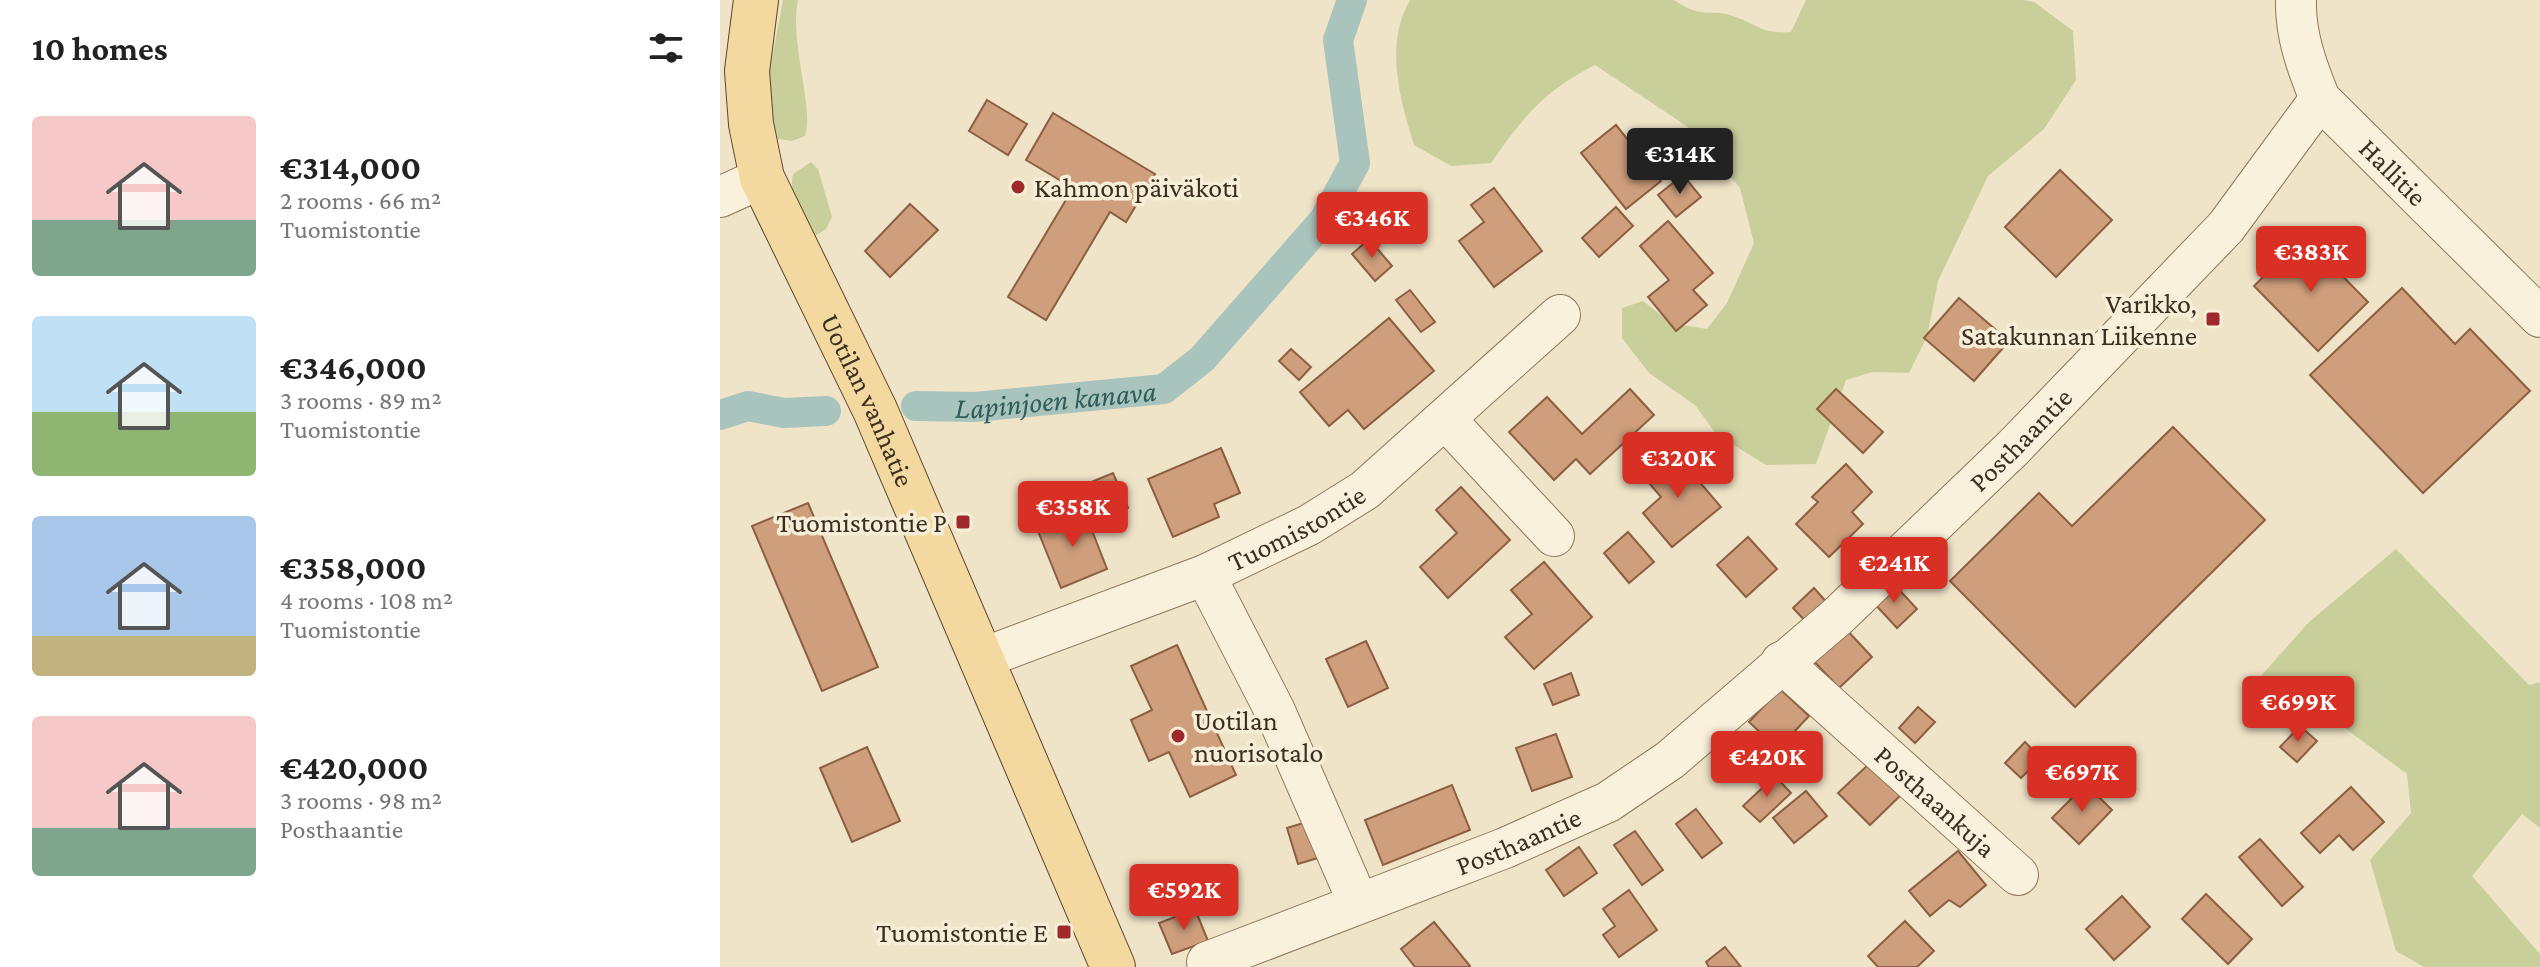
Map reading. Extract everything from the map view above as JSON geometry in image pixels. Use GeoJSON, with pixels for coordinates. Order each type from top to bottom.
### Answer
{"type":"FeatureCollection","features":[{"type":"Feature","properties":{"kind":"main road","name":"Uotilan vanhatie"},"geometry":{"type":"LineString","coordinates":[[756,0],[747,71],[751,124],[762,178],[875,410],[1113,967]]}},
{"type":"Feature","properties":{"kind":"street","name":"Hallitie"},"geometry":{"type":"LineString","coordinates":[[2296,0],[2295,21],[2302,50],[2320,99],[2540,317]]}},
{"type":"Feature","properties":{"kind":"street","name":"Posthaantie"},"geometry":{"type":"LineString","coordinates":[[1207,962],[1505,848],[1608,802],[1670,760],[1838,616],[2013,448],[2226,227],[2320,99]]}},
{"type":"Feature","properties":{"kind":"street"},"geometry":{"type":"LineString","coordinates":[[720,197],[762,178]]}},
{"type":"Feature","properties":{"kind":"street","name":"Tuomistontie"},"geometry":{"type":"LineString","coordinates":[[983,658],[1205,575],[1309,525],[1365,490],[1447,421],[1560,315]]}},
{"type":"Feature","properties":{"kind":"street"},"geometry":{"type":"LineString","coordinates":[[1447,421],[1554,536]]}},
{"type":"Feature","properties":{"kind":"street"},"geometry":{"type":"LineString","coordinates":[[1205,575],[1275,711],[1358,902]]}},
{"type":"Feature","properties":{"kind":"street","name":"Posthaankuja"},"geometry":{"type":"LineString","coordinates":[[1781,662],[2018,875]]}},
{"type":"Feature","properties":{"kind":"green space"},"geometry":{"type":"Polygon","coordinates":[[[783,0],[798,0],[797,35],[807,110],[805,136],[792,141],[778,139],[766,116],[769,74],[783,0]]]}},
{"type":"Feature","properties":{"kind":"green space"},"geometry":{"type":"Polygon","coordinates":[[[1410,0],[1674,0],[1700,12],[1736,17],[1767,31],[1791,32],[1806,0],[2023,0],[2034,2],[2073,31],[2076,80],[2044,129],[1988,176],[1938,281],[1927,337],[1909,373],[1872,372],[1846,380],[1816,464],[1766,465],[1716,434],[1695,405],[1649,373],[1622,338],[1622,308],[1643,301],[1671,323],[1707,329],[1727,303],[1754,243],[1740,188],[1688,127],[1595,65],[1562,85],[1536,106],[1491,163],[1451,166],[1414,145],[1400,91],[1396,53],[1402,17],[1410,0]]]}},
{"type":"Feature","properties":{"kind":"green space"},"geometry":{"type":"Polygon","coordinates":[[[811,162],[818,169],[832,217],[826,229],[815,236],[800,216],[792,190],[793,174],[811,162]]]}},
{"type":"Feature","properties":{"kind":"green space"},"geometry":{"type":"Polygon","coordinates":[[[2396,549],[2529,685],[2540,682],[2540,828],[2522,814],[2472,876],[2540,954],[2540,967],[2424,967],[2396,951],[2370,860],[2411,813],[2407,774],[2338,723],[2265,717],[2244,695],[2309,622],[2396,549]]]}},
{"type":"Feature","properties":{"kind":"building"},"geometry":{"type":"Polygon","coordinates":[[[987,100],[1027,124],[1008,155],[969,131],[987,100]]]}},
{"type":"Feature","properties":{"kind":"building"},"geometry":{"type":"Polygon","coordinates":[[[1053,113],[1155,174],[1126,222],[1110,212],[1046,320],[1008,297],[1073,188],[1026,160],[1053,113]]]}},
{"type":"Feature","properties":{"kind":"building"},"geometry":{"type":"Polygon","coordinates":[[[1616,125],[1661,181],[1626,209],[1581,153],[1616,125]]]}},
{"type":"Feature","properties":{"kind":"building"},"geometry":{"type":"Polygon","coordinates":[[[2060,170],[2112,220],[2056,277],[2005,227],[2060,170]]]}},
{"type":"Feature","properties":{"kind":"building"},"geometry":{"type":"Polygon","coordinates":[[[1683,175],[1701,197],[1676,217],[1658,195],[1683,175]]]}},
{"type":"Feature","properties":{"kind":"building"},"geometry":{"type":"Polygon","coordinates":[[[1494,188],[1542,251],[1494,287],[1459,241],[1484,222],[1471,205],[1494,188]]]}},
{"type":"Feature","properties":{"kind":"building"},"geometry":{"type":"Polygon","coordinates":[[[910,204],[938,230],[890,277],[865,251],[910,204]]]}},
{"type":"Feature","properties":{"kind":"building"},"geometry":{"type":"Polygon","coordinates":[[[1616,207],[1633,226],[1599,257],[1582,238],[1616,207]]]}},
{"type":"Feature","properties":{"kind":"building"},"geometry":{"type":"Polygon","coordinates":[[[1668,221],[1713,273],[1693,290],[1707,305],[1676,331],[1648,297],[1669,280],[1640,246],[1668,221]]]}},
{"type":"Feature","properties":{"kind":"building"},"geometry":{"type":"Polygon","coordinates":[[[2304,237],[2368,302],[2318,351],[2254,286],[2304,237]]]}},
{"type":"Feature","properties":{"kind":"building"},"geometry":{"type":"Polygon","coordinates":[[[1369,239],[1392,266],[1375,281],[1352,254],[1369,239]]]}},
{"type":"Feature","properties":{"kind":"building"},"geometry":{"type":"Polygon","coordinates":[[[2402,288],[2455,344],[2470,329],[2530,391],[2423,493],[2310,375],[2402,288]]]}},
{"type":"Feature","properties":{"kind":"building"},"geometry":{"type":"Polygon","coordinates":[[[1410,290],[1435,322],[1421,332],[1396,300],[1410,290]]]}},
{"type":"Feature","properties":{"kind":"building"},"geometry":{"type":"Polygon","coordinates":[[[1959,298],[2009,341],[1974,381],[1924,338],[1959,298]]]}},
{"type":"Feature","properties":{"kind":"building"},"geometry":{"type":"Polygon","coordinates":[[[1389,318],[1434,371],[1364,429],[1348,410],[1329,426],[1300,392],[1389,318]]]}},
{"type":"Feature","properties":{"kind":"building"},"geometry":{"type":"Polygon","coordinates":[[[1291,349],[1311,367],[1299,380],[1279,361],[1291,349]]]}},
{"type":"Feature","properties":{"kind":"building"},"geometry":{"type":"Polygon","coordinates":[[[1630,389],[1654,415],[1590,474],[1576,459],[1554,480],[1509,432],[1547,397],[1582,434],[1630,389]]]}},
{"type":"Feature","properties":{"kind":"building"},"geometry":{"type":"Polygon","coordinates":[[[1836,389],[1883,432],[1863,453],[1817,409],[1836,389]]]}},
{"type":"Feature","properties":{"kind":"building"},"geometry":{"type":"Polygon","coordinates":[[[2173,427],[2265,520],[2075,707],[1950,581],[2039,493],[2072,526],[2173,427]]]}},
{"type":"Feature","properties":{"kind":"building"},"geometry":{"type":"Polygon","coordinates":[[[1221,448],[1240,493],[1214,504],[1219,517],[1173,537],[1148,479],[1221,448]]]}},
{"type":"Feature","properties":{"kind":"building"},"geometry":{"type":"Polygon","coordinates":[[[1674,452],[1721,507],[1672,547],[1643,513],[1661,497],[1644,477],[1674,452]]]}},
{"type":"Feature","properties":{"kind":"building"},"geometry":{"type":"Polygon","coordinates":[[[1846,464],[1872,492],[1852,512],[1863,524],[1829,557],[1796,524],[1818,502],[1812,497],[1846,464]]]}},
{"type":"Feature","properties":{"kind":"building"},"geometry":{"type":"Polygon","coordinates":[[[1113,473],[1128,508],[1094,523],[1079,487],[1113,473]]]}},
{"type":"Feature","properties":{"kind":"building"},"geometry":{"type":"Polygon","coordinates":[[[1461,487],[1510,540],[1448,598],[1420,567],[1457,533],[1436,510],[1461,487]]]}},
{"type":"Feature","properties":{"kind":"building"},"geometry":{"type":"Polygon","coordinates":[[[808,503],[878,667],[822,691],[752,526],[808,503]]]}},
{"type":"Feature","properties":{"kind":"building"},"geometry":{"type":"Polygon","coordinates":[[[1084,510],[1107,569],[1061,588],[1038,531],[1084,510]]]}},
{"type":"Feature","properties":{"kind":"building"},"geometry":{"type":"Polygon","coordinates":[[[1628,532],[1654,562],[1629,583],[1604,553],[1628,532]]]}},
{"type":"Feature","properties":{"kind":"building"},"geometry":{"type":"Polygon","coordinates":[[[1748,537],[1777,569],[1746,597],[1717,565],[1748,537]]]}},
{"type":"Feature","properties":{"kind":"building"},"geometry":{"type":"Polygon","coordinates":[[[1544,562],[1592,617],[1534,669],[1505,637],[1532,614],[1511,590],[1544,562]]]}},
{"type":"Feature","properties":{"kind":"building"},"geometry":{"type":"Polygon","coordinates":[[[1892,582],[1917,609],[1897,628],[1872,601],[1892,582]]]}},
{"type":"Feature","properties":{"kind":"building"},"geometry":{"type":"Polygon","coordinates":[[[1814,588],[1829,605],[1809,625],[1793,608],[1814,588]]]}},
{"type":"Feature","properties":{"kind":"building"},"geometry":{"type":"Polygon","coordinates":[[[1844,627],[1872,657],[1839,688],[1811,658],[1844,627]]]}},
{"type":"Feature","properties":{"kind":"building"},"geometry":{"type":"Polygon","coordinates":[[[1366,641],[1388,688],[1348,707],[1326,659],[1366,641]]]}},
{"type":"Feature","properties":{"kind":"building","name":"Uotilan nuorisotalo"},"geometry":{"type":"Polygon","coordinates":[[[1177,645],[1236,775],[1190,797],[1169,752],[1149,761],[1131,720],[1152,710],[1131,666],[1177,645]]]}},
{"type":"Feature","properties":{"kind":"building"},"geometry":{"type":"Polygon","coordinates":[[[1571,673],[1579,695],[1553,705],[1544,684],[1571,673]]]}},
{"type":"Feature","properties":{"kind":"building"},"geometry":{"type":"Polygon","coordinates":[[[1780,689],[1809,716],[1778,749],[1749,722],[1780,689]]]}},
{"type":"Feature","properties":{"kind":"building"},"geometry":{"type":"Polygon","coordinates":[[[1918,707],[1935,722],[1915,743],[1899,728],[1918,707]]]}},
{"type":"Feature","properties":{"kind":"building"},"geometry":{"type":"Polygon","coordinates":[[[2300,726],[2317,741],[2297,762],[2280,747],[2300,726]]]}},
{"type":"Feature","properties":{"kind":"building"},"geometry":{"type":"Polygon","coordinates":[[[1556,734],[1572,777],[1532,791],[1516,748],[1556,734]]]}},
{"type":"Feature","properties":{"kind":"building"},"geometry":{"type":"Polygon","coordinates":[[[2025,742],[2041,758],[2021,778],[2005,763],[2025,742]]]}},
{"type":"Feature","properties":{"kind":"building"},"geometry":{"type":"Polygon","coordinates":[[[867,747],[900,821],[852,842],[820,768],[867,747]]]}},
{"type":"Feature","properties":{"kind":"building"},"geometry":{"type":"Polygon","coordinates":[[[1870,763],[1901,795],[1870,825],[1838,793],[1870,763]]]}},
{"type":"Feature","properties":{"kind":"building"},"geometry":{"type":"Polygon","coordinates":[[[1775,776],[1791,793],[1760,822],[1743,806],[1775,776]]]}},
{"type":"Feature","properties":{"kind":"building"},"geometry":{"type":"Polygon","coordinates":[[[2086,784],[2112,810],[2079,844],[2052,818],[2086,784]]]}},
{"type":"Feature","properties":{"kind":"building"},"geometry":{"type":"Polygon","coordinates":[[[1452,785],[1470,830],[1383,865],[1365,820],[1452,785]]]}},
{"type":"Feature","properties":{"kind":"building"},"geometry":{"type":"Polygon","coordinates":[[[2351,787],[2384,822],[2353,850],[2339,835],[2320,853],[2301,833],[2351,787]]]}},
{"type":"Feature","properties":{"kind":"building"},"geometry":{"type":"Polygon","coordinates":[[[1806,791],[1827,816],[1794,843],[1773,818],[1806,791]]]}},
{"type":"Feature","properties":{"kind":"building"},"geometry":{"type":"Polygon","coordinates":[[[1696,809],[1722,843],[1702,858],[1676,824],[1696,809]]]}},
{"type":"Feature","properties":{"kind":"building"},"geometry":{"type":"Polygon","coordinates":[[[1310,821],[1321,857],[1298,864],[1287,828],[1310,821]]]}},
{"type":"Feature","properties":{"kind":"building"},"geometry":{"type":"Polygon","coordinates":[[[1635,831],[1663,870],[1642,885],[1614,845],[1635,831]]]}},
{"type":"Feature","properties":{"kind":"building"},"geometry":{"type":"Polygon","coordinates":[[[2260,839],[2303,887],[2282,906],[2239,857],[2260,839]]]}},
{"type":"Feature","properties":{"kind":"building"},"geometry":{"type":"Polygon","coordinates":[[[1579,847],[1597,873],[1564,896],[1546,870],[1579,847]]]}},
{"type":"Feature","properties":{"kind":"building"},"geometry":{"type":"Polygon","coordinates":[[[1958,851],[1986,885],[1960,907],[1949,900],[1930,916],[1909,891],[1958,851]]]}},
{"type":"Feature","properties":{"kind":"building"},"geometry":{"type":"Polygon","coordinates":[[[1629,890],[1657,930],[1619,957],[1603,935],[1615,926],[1603,909],[1629,890]]]}},
{"type":"Feature","properties":{"kind":"building"},"geometry":{"type":"Polygon","coordinates":[[[2206,894],[2252,939],[2228,964],[2182,919],[2206,894]]]}},
{"type":"Feature","properties":{"kind":"building"},"geometry":{"type":"Polygon","coordinates":[[[2122,896],[2150,927],[2114,960],[2086,929],[2122,896]]]}},
{"type":"Feature","properties":{"kind":"building"},"geometry":{"type":"Polygon","coordinates":[[[1195,909],[1208,941],[1172,954],[1159,923],[1195,909]]]}},
{"type":"Feature","properties":{"kind":"building"},"geometry":{"type":"Polygon","coordinates":[[[1905,921],[1934,951],[1917,967],[1878,967],[1868,956],[1905,921]]]}},
{"type":"Feature","properties":{"kind":"building"},"geometry":{"type":"Polygon","coordinates":[[[1434,922],[1469,967],[1415,967],[1401,949],[1434,922]]]}},
{"type":"Feature","properties":{"kind":"building"},"geometry":{"type":"Polygon","coordinates":[[[1725,947],[1741,967],[1709,967],[1706,962],[1725,947]]]}},
{"type":"Feature","properties":{"kind":"waterway","name":"Lapinjoen kanava"},"geometry":{"type":"LineString","coordinates":[[916,406],[975,407],[1164,389],[1202,359],[1324,220],[1355,163],[1338,40],[1352,0]]}},
{"type":"Feature","properties":{"kind":"waterway","name":"Lapinjoen kanava"},"geometry":{"type":"LineString","coordinates":[[720,415],[748,406],[784,413],[826,411]]}},
{"type":"Feature","properties":{"kind":"place","name":"Kahmon päiväkoti"},"geometry":{"type":"Point","coordinates":[1018,187]}},
{"type":"Feature","properties":{"kind":"place","name":"Varikko, Satakunnan Liikenne"},"geometry":{"type":"Point","coordinates":[2213,319]}},
{"type":"Feature","properties":{"kind":"place","name":"Tuomistontie P"},"geometry":{"type":"Point","coordinates":[963,522]}},
{"type":"Feature","properties":{"kind":"place","name":"Uotilan nuorisotalo"},"geometry":{"type":"Point","coordinates":[1178,736]}},
{"type":"Feature","properties":{"kind":"place","name":"Tuomistontie E"},"geometry":{"type":"Point","coordinates":[1064,932]}}]}
